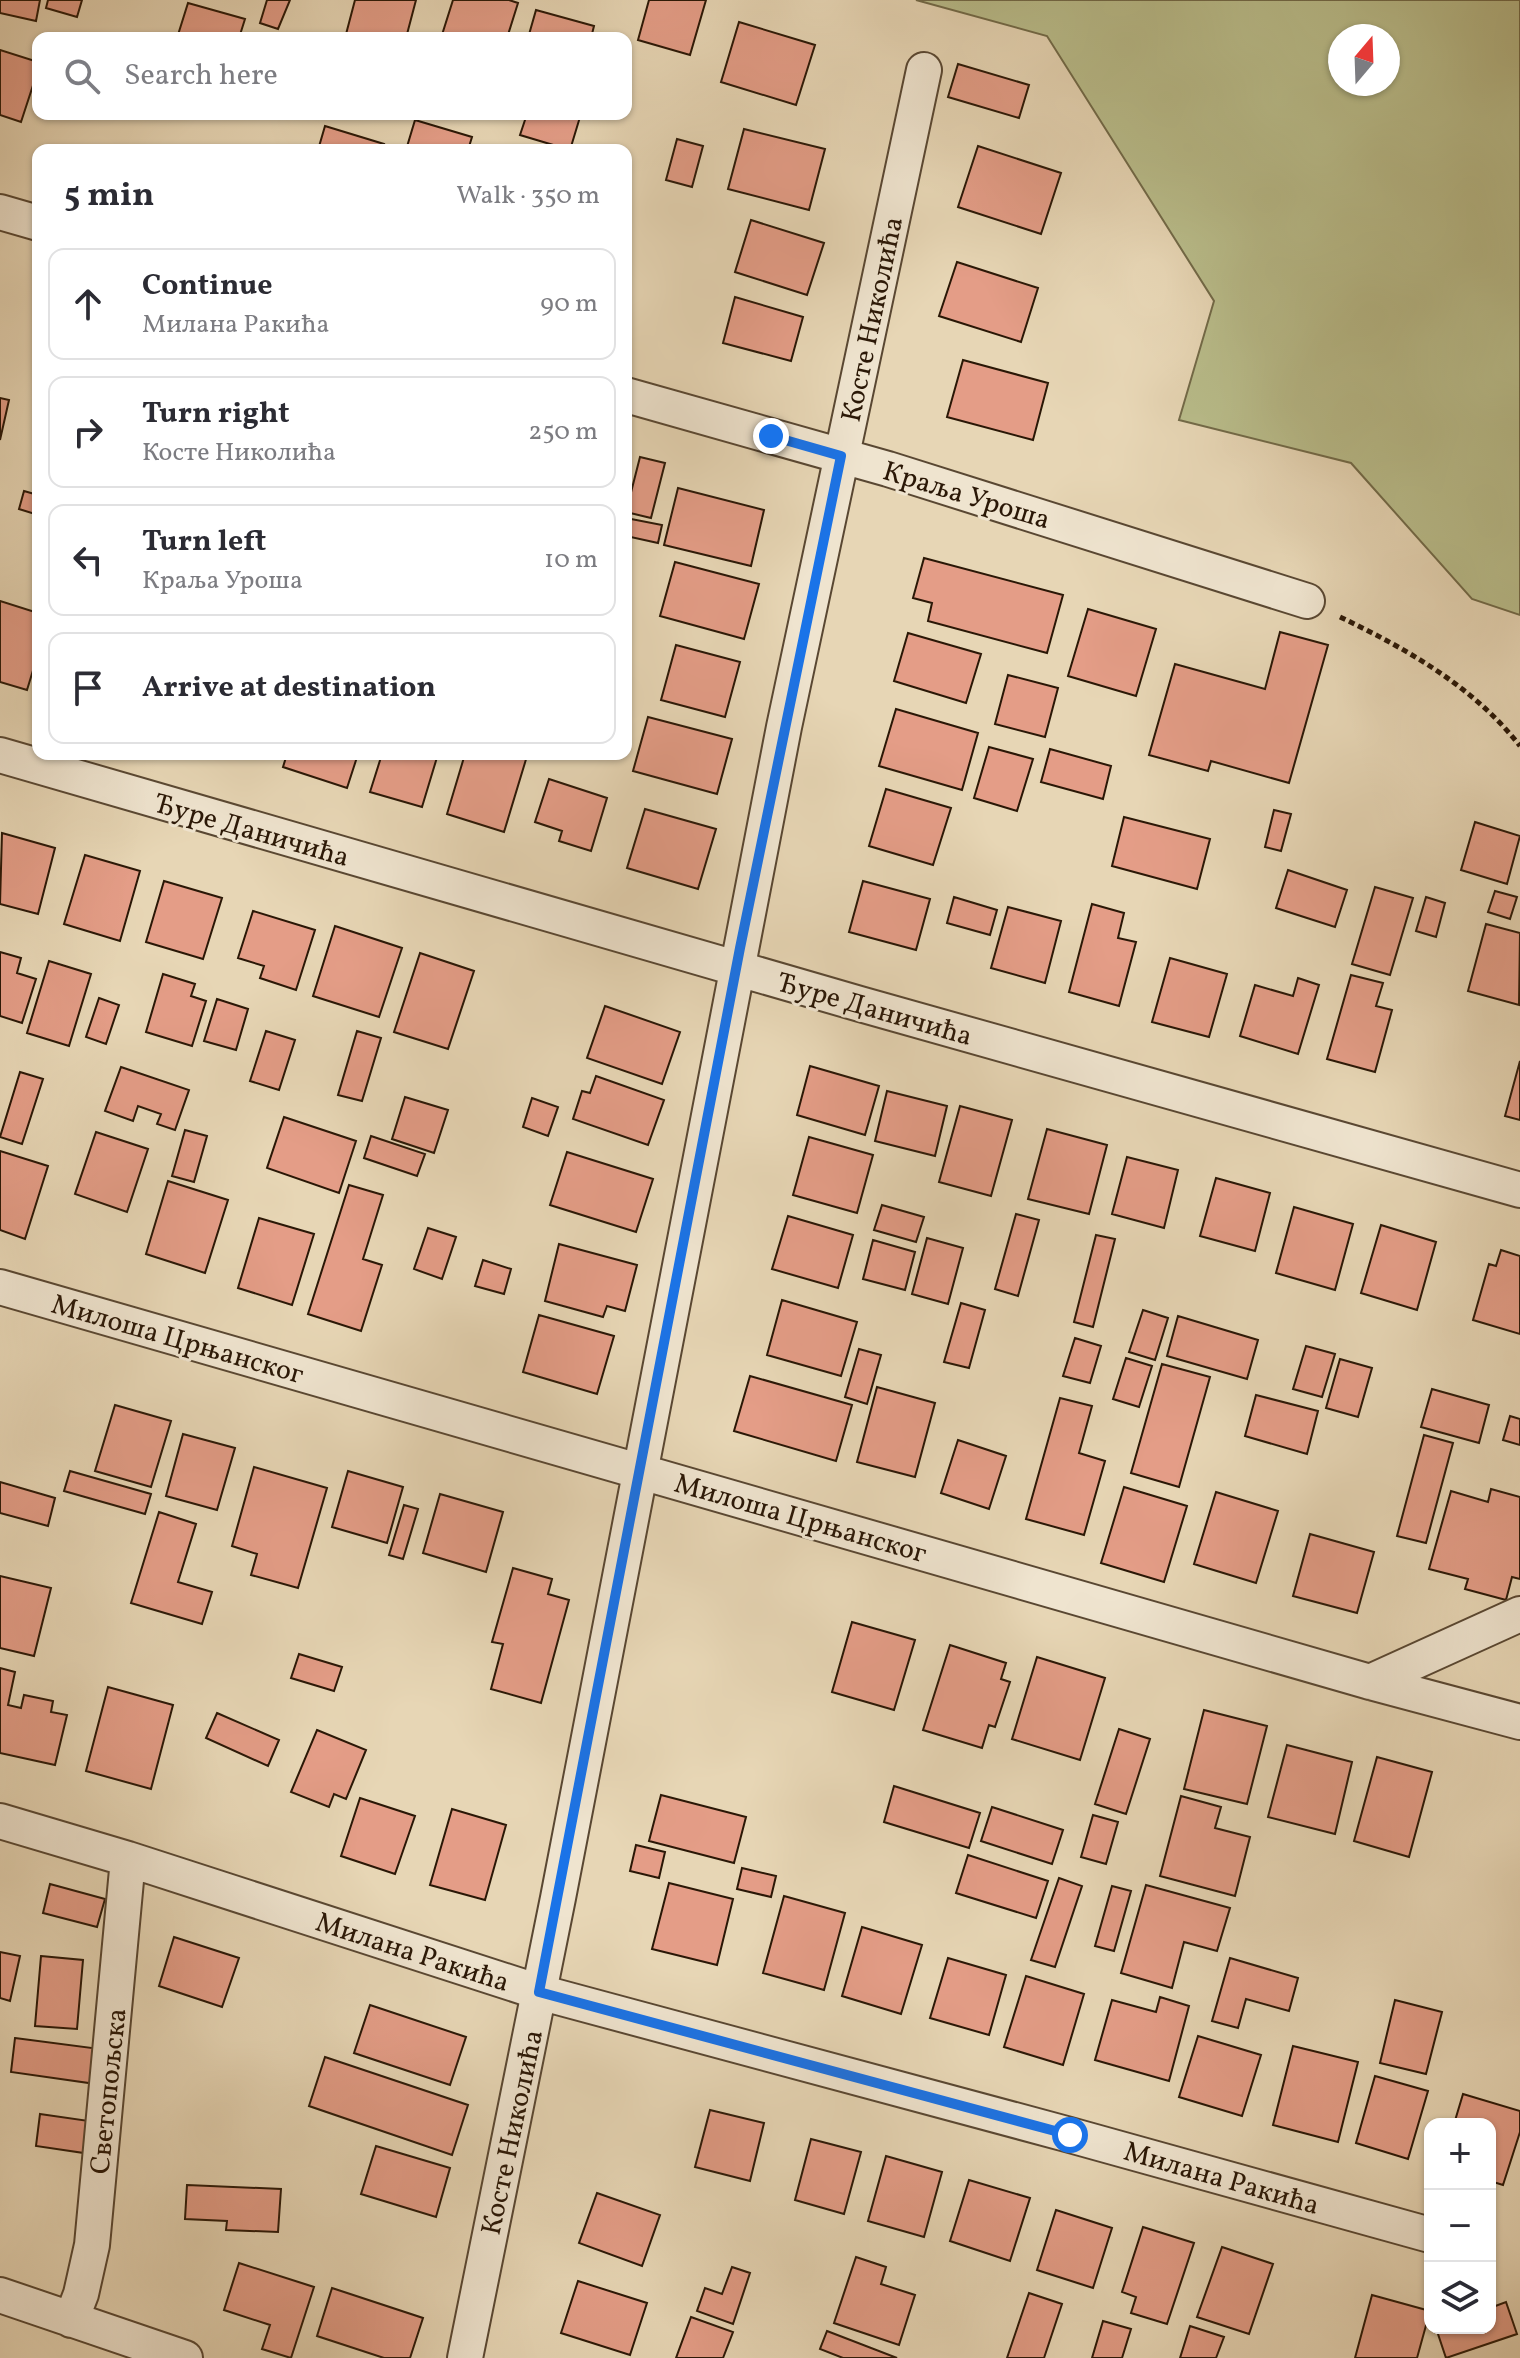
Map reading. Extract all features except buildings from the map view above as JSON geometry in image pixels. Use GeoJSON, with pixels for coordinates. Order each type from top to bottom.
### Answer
{"type":"FeatureCollection","features":[{"type":"Feature","properties":{"kind":"street","name":"Косте Николића"},"geometry":{"type":"LineString","coordinates":[[465,2358],[539,1992],[736,968],[924,70]]}},
{"type":"Feature","properties":{"kind":"street"},"geometry":{"type":"LineString","coordinates":[[0,212],[32,221]]}},
{"type":"Feature","properties":{"kind":"street","name":"Краља Уроша"},"geometry":{"type":"LineString","coordinates":[[632,397],[841,456],[1307,601]]}},
{"type":"Feature","properties":{"kind":"street","name":"Ђуре Даничића"},"geometry":{"type":"LineString","coordinates":[[0,755],[1520,1190]]}},
{"type":"Feature","properties":{"kind":"street","name":"Милоша Црњанског"},"geometry":{"type":"LineString","coordinates":[[0,1287],[1370,1682],[1520,1722]]}},
{"type":"Feature","properties":{"kind":"street"},"geometry":{"type":"LineString","coordinates":[[1370,1682],[1520,1614]]}},
{"type":"Feature","properties":{"kind":"street","name":"Милана Ракића"},"geometry":{"type":"LineString","coordinates":[[0,1821],[128,1859],[539,1992],[1424,2233]]}},
{"type":"Feature","properties":{"kind":"street","name":"Светопољска"},"geometry":{"type":"LineString","coordinates":[[71,2320],[81,2294],[92,2245],[128,1859]]}},
{"type":"Feature","properties":{"kind":"street"},"geometry":{"type":"LineString","coordinates":[[0,2295],[185,2358]]}},
{"type":"Feature","properties":{"kind":"path"},"geometry":{"type":"LineString","coordinates":[[1307,601],[1411,653],[1478,701],[1520,746]]}},
{"type":"Feature","properties":{"kind":"green space"},"geometry":{"type":"Polygon","coordinates":[[[916,0],[1520,0],[1520,615],[1472,599],[1351,463],[1179,420],[1214,301],[1047,36],[916,0]]]}},
{"type":"Feature","properties":{"kind":"route"},"geometry":{"type":"LineString","coordinates":[[771,436],[841,456],[740,948],[539,1992],[1070,2135]]}}]}
